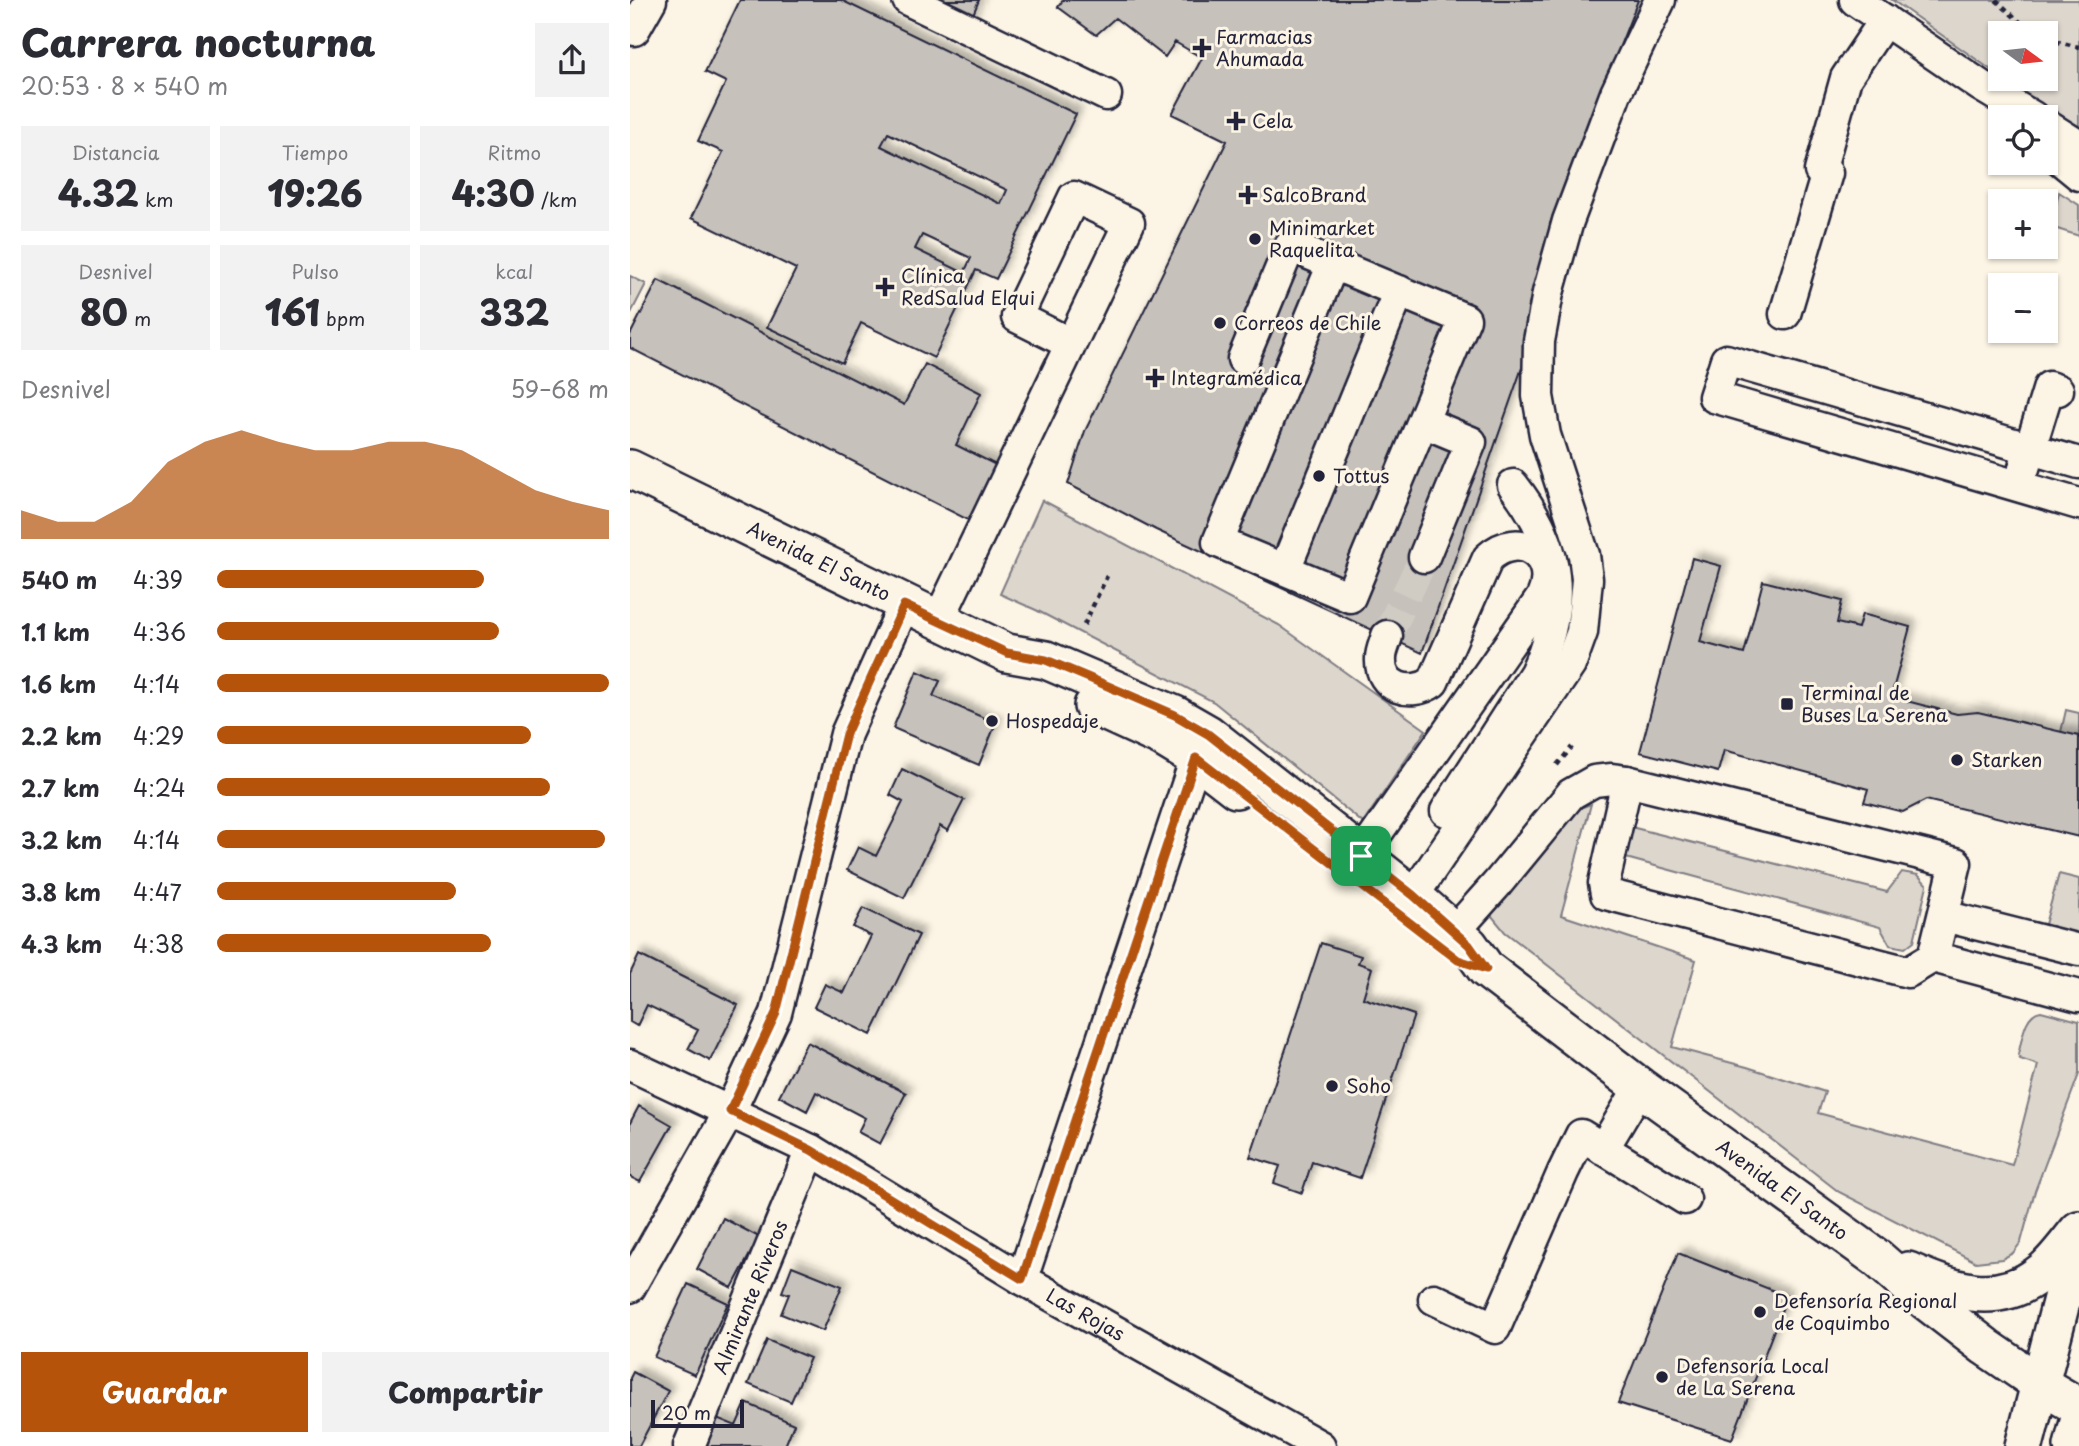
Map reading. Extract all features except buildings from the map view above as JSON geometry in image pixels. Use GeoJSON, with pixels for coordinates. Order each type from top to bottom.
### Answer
{"type":"FeatureCollection","features":[{"type":"Feature","properties":{"kind":"main road","name":"Avenida El Santo"},"geometry":{"type":"LineString","coordinates":[[630,469],[1007,653],[1046,660],[1175,715],[1208,734],[1406,890],[1469,945],[1486,969],[1640,1087],[1877,1258],[1925,1300],[2040,1384],[2079,1407]]}},
{"type":"Feature","properties":{"kind":"main road","name":"Avenida El Santo"},"geometry":{"type":"LineString","coordinates":[[1007,653],[1037,681],[1163,738],[1196,758],[1458,960],[1486,969]]}},
{"type":"Feature","properties":{"kind":"main road"},"geometry":{"type":"LineString","coordinates":[[1877,1258],[1955,1290],[1987,1293],[2006,1290],[2039,1275],[2079,1231]]}},
{"type":"Feature","properties":{"kind":"main road"},"geometry":{"type":"LineString","coordinates":[[2024,1446],[2079,1231]]}},
{"type":"Feature","properties":{"kind":"main road"},"geometry":{"type":"LineString","coordinates":[[2073,1446],[2079,1422]]}},
{"type":"Feature","properties":{"kind":"street"},"geometry":{"type":"LineString","coordinates":[[630,27],[634,30],[652,0]]}},
{"type":"Feature","properties":{"kind":"street"},"geometry":{"type":"LineString","coordinates":[[908,0],[1106,95]]}},
{"type":"Feature","properties":{"kind":"street"},"geometry":{"type":"LineString","coordinates":[[1406,890],[1570,665],[1582,632],[1587,579],[1584,555],[1545,435],[1538,396],[1539,341],[1548,293],[1568,221],[1616,93],[1660,0]]}},
{"type":"Feature","properties":{"kind":"street"},"geometry":{"type":"LineString","coordinates":[[1855,0],[2013,105]]}},
{"type":"Feature","properties":{"kind":"street"},"geometry":{"type":"LineString","coordinates":[[1785,314],[1828,173],[1861,86],[1892,25]]}},
{"type":"Feature","properties":{"kind":"street"},"geometry":{"type":"LineString","coordinates":[[1981,86],[2001,105]]}},
{"type":"Feature","properties":{"kind":"street"},"geometry":{"type":"LineString","coordinates":[[2058,133],[2079,146]]}},
{"type":"Feature","properties":{"kind":"street"},"geometry":{"type":"LineString","coordinates":[[2058,158],[2079,175]]}},
{"type":"Feature","properties":{"kind":"street"},"geometry":{"type":"LineString","coordinates":[[938,621],[1071,344],[1129,223],[1074,197],[1017,317],[1071,344]]}},
{"type":"Feature","properties":{"kind":"street"},"geometry":{"type":"LineString","coordinates":[[1243,359],[1290,246],[1465,319],[1350,597],[1218,542],[1333,264]]}},
{"type":"Feature","properties":{"kind":"street"},"geometry":{"type":"LineString","coordinates":[[1285,569],[1399,292]]}},
{"type":"Feature","properties":{"kind":"street"},"geometry":{"type":"LineString","coordinates":[[2079,463],[1726,360],[1714,397],[2079,504]]}},
{"type":"Feature","properties":{"kind":"street"},"geometry":{"type":"LineString","coordinates":[[2018,487],[2049,387],[2058,390]]}},
{"type":"Feature","properties":{"kind":"street"},"geometry":{"type":"LineString","coordinates":[[1423,422],[1471,442],[1424,557]]}},
{"type":"Feature","properties":{"kind":"street"},"geometry":{"type":"LineString","coordinates":[[1406,890],[1535,673],[1546,649],[1553,623],[1555,596],[1548,546],[1528,504],[1513,485]]}},
{"type":"Feature","properties":{"kind":"street"},"geometry":{"type":"LineString","coordinates":[[1361,856],[1542,597],[1547,587],[1546,566],[1533,550],[1523,546],[1504,547],[1488,558],[1433,682],[1425,688],[1405,690],[1396,687],[1388,679],[1382,669],[1381,658],[1387,636]]}},
{"type":"Feature","properties":{"kind":"street"},"geometry":{"type":"LineString","coordinates":[[630,1287],[730,1111],[776,1013],[846,734],[904,605]]}},
{"type":"Feature","properties":{"kind":"street"},"geometry":{"type":"LineString","coordinates":[[1022,1279],[1196,758]]}},
{"type":"Feature","properties":{"kind":"street"},"geometry":{"type":"LineString","coordinates":[[1454,931],[1497,884],[1571,794],[1594,781],[1612,779],[1628,781],[1956,863],[1933,957],[1908,972],[1606,894],[1604,883],[1628,781]]}},
{"type":"Feature","properties":{"kind":"street"},"geometry":{"type":"LineString","coordinates":[[1944,916],[2079,950]]}},
{"type":"Feature","properties":{"kind":"street"},"geometry":{"type":"LineString","coordinates":[[1933,957],[2079,996]]}},
{"type":"Feature","properties":{"kind":"street","name":"Las Rojas"},"geometry":{"type":"LineString","coordinates":[[631,1067],[811,1150],[1022,1279],[1320,1446]]}},
{"type":"Feature","properties":{"kind":"street"},"geometry":{"type":"LineString","coordinates":[[1603,1149],[1640,1087]]}},
{"type":"Feature","properties":{"kind":"street"},"geometry":{"type":"LineString","coordinates":[[1434,1299],[1495,1328],[1581,1135],[1685,1199]]}},
{"type":"Feature","properties":{"kind":"street","name":"Almirante Riveros"},"geometry":{"type":"LineString","coordinates":[[690,1446],[811,1150]]}},
{"type":"Feature","properties":{"kind":"path"},"geometry":{"type":"LineString","coordinates":[[1996,0],[2019,21]]}},
{"type":"Feature","properties":{"kind":"path"},"geometry":{"type":"LineString","coordinates":[[2058,42],[2079,47]]}},
{"type":"Feature","properties":{"kind":"path"},"geometry":{"type":"LineString","coordinates":[[1084,625],[1107,576]]}},
{"type":"Feature","properties":{"kind":"shaded area"},"geometry":{"type":"Polygon","coordinates":[[[1892,0],[2079,0],[2079,132],[2058,117],[2058,105],[2041,105],[2021,91],[2058,91],[2058,21],[1988,21],[1988,68],[1892,0]]]}},
{"type":"Feature","properties":{"kind":"shaded area"},"geometry":{"type":"Polygon","coordinates":[[[2059,192],[2079,205],[2079,236],[2058,229],[2059,192]]]}},
{"type":"Feature","properties":{"kind":"shaded area"},"geometry":{"type":"Polygon","coordinates":[[[630,276],[646,284],[630,315],[630,276]]]}},
{"type":"Feature","properties":{"kind":"shaded area"},"geometry":{"type":"Polygon","coordinates":[[[1042,500],[1279,625],[1426,730],[1363,823],[1214,702],[1000,594],[1042,500]]]}},
{"type":"Feature","properties":{"kind":"shaded area"},"geometry":{"type":"Polygon","coordinates":[[[2066,710],[2079,713],[2079,736],[2061,732],[2066,710]]]}},
{"type":"Feature","properties":{"kind":"shaded area"},"geometry":{"type":"Polygon","coordinates":[[[1591,804],[1561,915],[1696,960],[1672,1047],[1825,1092],[1818,1113],[2012,1165],[2038,1065],[2020,1059],[2018,1055],[2027,1022],[2035,1013],[2041,1011],[2079,1021],[2079,1074],[2035,1191],[2021,1242],[2013,1253],[2002,1259],[1976,1262],[1839,1192],[1505,932],[1491,915],[1577,809],[1591,804]]]}},
{"type":"Feature","properties":{"kind":"shaded area"},"geometry":{"type":"Polygon","coordinates":[[[1631,827],[1887,892],[1902,872],[1918,875],[1927,885],[1914,941],[1905,948],[1890,945],[1880,927],[1626,858],[1619,852],[1631,827]]]}},
{"type":"Feature","properties":{"kind":"shaded area"},"geometry":{"type":"Polygon","coordinates":[[[2059,874],[2079,879],[2079,944],[2042,935],[2059,874]]]}},
{"type":"Feature","properties":{"kind":"tunnel"},"geometry":{"type":"LineString","coordinates":[[1387,636],[1424,557]]}},
{"type":"Feature","properties":{"kind":"place","name":"Farmacias Ahumada"},"geometry":{"type":"Point","coordinates":[1202,48]}},
{"type":"Feature","properties":{"kind":"place","name":"Cela"},"geometry":{"type":"Point","coordinates":[1236,121]}},
{"type":"Feature","properties":{"kind":"place","name":"SalcoBrand"},"geometry":{"type":"Point","coordinates":[1248,195]}},
{"type":"Feature","properties":{"kind":"place","name":"Minimarket Raquelita"},"geometry":{"type":"Point","coordinates":[1255,239]}},
{"type":"Feature","properties":{"kind":"place","name":"Clínica RedSalud Elqui"},"geometry":{"type":"Point","coordinates":[885,287]}},
{"type":"Feature","properties":{"kind":"place","name":"Correos de Chile"},"geometry":{"type":"Point","coordinates":[1220,323]}},
{"type":"Feature","properties":{"kind":"place","name":"Integramédica"},"geometry":{"type":"Point","coordinates":[1155,378]}},
{"type":"Feature","properties":{"kind":"place","name":"Tottus"},"geometry":{"type":"Point","coordinates":[1319,476]}},
{"type":"Feature","properties":{"kind":"place","name":"Terminal de Buses La Serena"},"geometry":{"type":"Point","coordinates":[1787,704]}},
{"type":"Feature","properties":{"kind":"place","name":"Hospedaje"},"geometry":{"type":"Point","coordinates":[992,721]}},
{"type":"Feature","properties":{"kind":"place","name":"Starken"},"geometry":{"type":"Point","coordinates":[1957,760]}},
{"type":"Feature","properties":{"kind":"place","name":"Soho"},"geometry":{"type":"Point","coordinates":[1332,1086]}},
{"type":"Feature","properties":{"kind":"place","name":"Defensoría Regional de Coquimbo"},"geometry":{"type":"Point","coordinates":[1760,1312]}},
{"type":"Feature","properties":{"kind":"place","name":"Defensoría Local de La Serena"},"geometry":{"type":"Point","coordinates":[1662,1377]}},
{"type":"Feature","properties":{"kind":"route"},"geometry":{"type":"LineString","coordinates":[[904,605],[1007,653],[1046,660],[1175,715],[1208,734],[1361,856],[1413,895],[1454,931],[1469,945],[1486,969],[1458,960],[1196,758],[1022,1279],[811,1150],[730,1111],[776,1013],[846,734],[904,605]]}}]}
